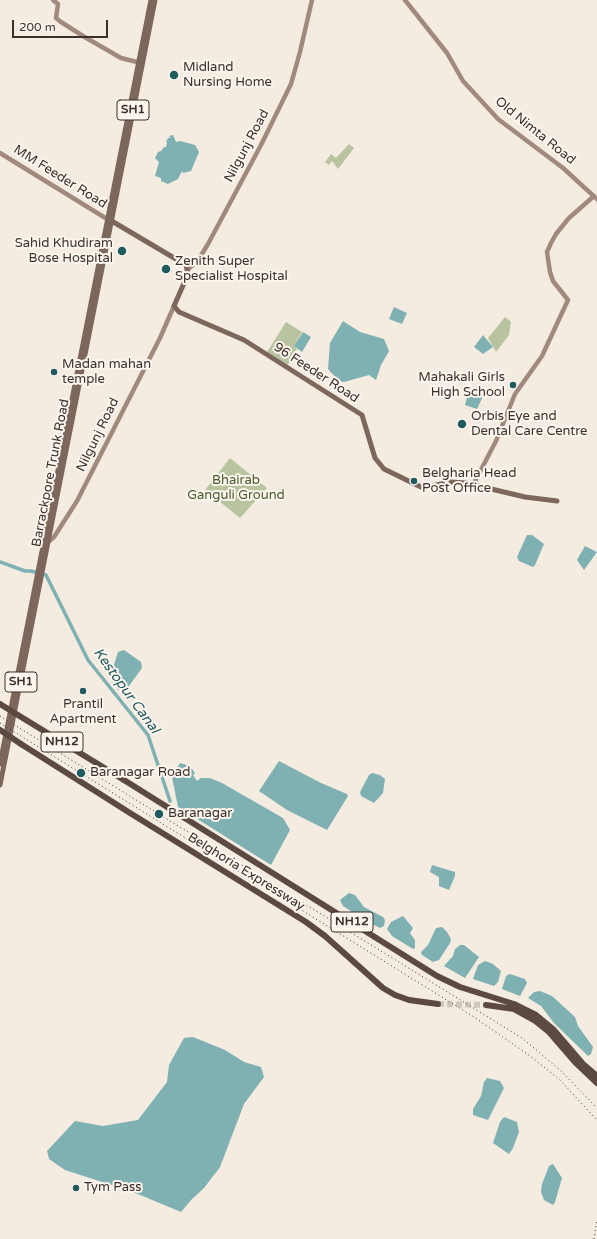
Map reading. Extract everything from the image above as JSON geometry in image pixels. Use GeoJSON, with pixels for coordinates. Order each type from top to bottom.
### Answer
{"type":"FeatureCollection","features":[{"type":"Feature","properties":{"kind":"highway","name":"Belghoria Expressway"},"geometry":{"type":"LineString","coordinates":[[0,704],[176,811],[437,976],[460,987],[514,1004],[535,1017],[553,1029],[583,1064],[597,1076]]}},
{"type":"Feature","properties":{"kind":"highway","name":"Belghoria Expressway"},"geometry":{"type":"LineString","coordinates":[[0,730],[151,827],[306,922],[325,936],[383,988],[395,995],[409,1000],[438,1004]]}},
{"type":"Feature","properties":{"kind":"highway","name":"Belghoria Expressway"},"geometry":{"type":"LineString","coordinates":[[486,1005],[514,1009],[535,1017],[580,1067],[597,1082]]}},
{"type":"Feature","properties":{"kind":"main road","name":"Barrackpore Trunk Road"},"geometry":{"type":"LineString","coordinates":[[141,63],[151,0]]}},
{"type":"Feature","properties":{"kind":"main road","name":"Barrackpore Trunk Road"},"geometry":{"type":"LineString","coordinates":[[0,764],[41,568],[141,63],[155,0]]}},
{"type":"Feature","properties":{"kind":"main road"},"geometry":{"type":"LineString","coordinates":[[110,220],[181,262],[188,269],[188,274],[174,306]]}},
{"type":"Feature","properties":{"kind":"main road","name":"96 Feeder Road"},"geometry":{"type":"LineString","coordinates":[[174,306],[179,312],[244,340],[362,415],[377,462],[390,473],[423,488],[450,482],[556,501]]}},
{"type":"Feature","properties":{"kind":"main road","name":"Barrackpore Trunk Road"},"geometry":{"type":"LineString","coordinates":[[0,785],[39,577]]}},
{"type":"Feature","properties":{"kind":"street"},"geometry":{"type":"LineString","coordinates":[[53,0],[58,4],[56,18],[61,22],[121,58],[141,63]]}},
{"type":"Feature","properties":{"kind":"street","name":"Nilgunj Road"},"geometry":{"type":"LineString","coordinates":[[188,269],[197,262],[208,244],[261,145],[290,84],[300,52],[312,0]]}},
{"type":"Feature","properties":{"kind":"street","name":"Old Nimta Road"},"geometry":{"type":"LineString","coordinates":[[405,0],[447,53],[463,81],[498,119],[562,168],[596,198]]}},
{"type":"Feature","properties":{"kind":"street","name":"MM Feeder Road"},"geometry":{"type":"LineString","coordinates":[[0,153],[28,168],[110,220]]}},
{"type":"Feature","properties":{"kind":"street"},"geometry":{"type":"LineString","coordinates":[[473,485],[496,441],[515,394],[542,356],[568,300],[553,281],[547,252],[556,234],[565,223],[596,198]]}},
{"type":"Feature","properties":{"kind":"street","name":"Nilgunj Road"},"geometry":{"type":"LineString","coordinates":[[45,544],[54,537],[77,501],[160,338],[174,306]]}},
{"type":"Feature","properties":{"kind":"green space"},"geometry":{"type":"Polygon","coordinates":[[[349,144],[354,148],[338,169],[332,161],[329,165],[325,162],[331,154],[336,158],[349,144]]]}},
{"type":"Feature","properties":{"kind":"green space"},"geometry":{"type":"Polygon","coordinates":[[[505,317],[511,322],[509,335],[496,352],[488,338],[505,317]]]}},
{"type":"Feature","properties":{"kind":"green space"},"geometry":{"type":"Polygon","coordinates":[[[286,322],[302,332],[294,346],[297,349],[287,366],[267,352],[286,322]]]}},
{"type":"Feature","properties":{"kind":"green space","name":"Bhairab Ganguli Ground"},"geometry":{"type":"Polygon","coordinates":[[[230,458],[267,488],[240,518],[205,490],[230,458]]]}},
{"type":"Feature","properties":{"kind":"water"},"geometry":{"type":"Polygon","coordinates":[[[173,135],[176,142],[180,141],[195,145],[199,152],[191,171],[183,173],[182,171],[178,179],[168,184],[161,181],[161,178],[155,176],[159,162],[155,158],[158,152],[166,147],[168,138],[171,138],[169,136],[173,135]]]}},
{"type":"Feature","properties":{"kind":"water"},"geometry":{"type":"Polygon","coordinates":[[[394,307],[407,313],[402,324],[389,319],[394,307]]]}},
{"type":"Feature","properties":{"kind":"water"},"geometry":{"type":"Polygon","coordinates":[[[343,321],[360,332],[384,339],[389,351],[381,365],[376,380],[369,375],[344,382],[339,381],[328,369],[330,343],[343,321]]]}},
{"type":"Feature","properties":{"kind":"water"},"geometry":{"type":"Polygon","coordinates":[[[303,332],[311,337],[302,352],[294,346],[303,332]]]}},
{"type":"Feature","properties":{"kind":"water"},"geometry":{"type":"Polygon","coordinates":[[[483,335],[493,347],[483,354],[474,347],[483,335]]]}},
{"type":"Feature","properties":{"kind":"water"},"geometry":{"type":"Polygon","coordinates":[[[477,392],[483,396],[477,409],[465,405],[467,397],[477,392]]]}},
{"type":"Feature","properties":{"kind":"water"},"geometry":{"type":"Polygon","coordinates":[[[527,535],[532,535],[544,544],[533,567],[519,561],[517,557],[527,535]]]}},
{"type":"Feature","properties":{"kind":"water"},"geometry":{"type":"Polygon","coordinates":[[[585,546],[597,552],[584,570],[577,560],[585,546]]]}},
{"type":"Feature","properties":{"kind":"water"},"geometry":{"type":"Polygon","coordinates":[[[124,650],[141,662],[142,668],[129,686],[118,690],[110,677],[118,652],[124,650]]]}},
{"type":"Feature","properties":{"kind":"water"},"geometry":{"type":"Polygon","coordinates":[[[279,761],[321,783],[347,794],[348,796],[327,830],[287,810],[259,791],[279,761]]]}},
{"type":"Feature","properties":{"kind":"water"},"geometry":{"type":"Polygon","coordinates":[[[180,763],[190,766],[195,773],[193,775],[197,781],[201,778],[210,778],[222,783],[283,818],[290,830],[271,865],[178,807],[172,777],[180,763]]]}},
{"type":"Feature","properties":{"kind":"water"},"geometry":{"type":"Polygon","coordinates":[[[372,773],[380,775],[385,779],[383,793],[374,803],[361,796],[360,792],[369,775],[372,773]]]}},
{"type":"Feature","properties":{"kind":"water"},"geometry":{"type":"Polygon","coordinates":[[[432,865],[455,872],[455,876],[449,890],[439,886],[439,877],[430,872],[432,865]]]}},
{"type":"Feature","properties":{"kind":"water"},"geometry":{"type":"Polygon","coordinates":[[[349,893],[355,895],[364,907],[383,917],[385,920],[384,926],[380,928],[343,906],[340,900],[349,893]]]}},
{"type":"Feature","properties":{"kind":"water"},"geometry":{"type":"Polygon","coordinates":[[[403,916],[413,928],[410,933],[415,940],[415,948],[413,949],[392,936],[387,929],[391,922],[403,916]]]}},
{"type":"Feature","properties":{"kind":"water"},"geometry":{"type":"Polygon","coordinates":[[[442,927],[451,939],[450,943],[439,960],[433,962],[422,955],[421,952],[428,945],[436,928],[442,927]]]}},
{"type":"Feature","properties":{"kind":"water"},"geometry":{"type":"Polygon","coordinates":[[[460,945],[464,945],[479,957],[465,978],[444,966],[453,956],[455,949],[460,945]]]}},
{"type":"Feature","properties":{"kind":"water"},"geometry":{"type":"Polygon","coordinates":[[[485,961],[493,964],[501,971],[498,982],[494,986],[473,979],[478,965],[485,961]]]}},
{"type":"Feature","properties":{"kind":"water"},"geometry":{"type":"Polygon","coordinates":[[[510,974],[525,979],[527,983],[520,996],[502,989],[506,976],[510,974]]]}},
{"type":"Feature","properties":{"kind":"water"},"geometry":{"type":"Polygon","coordinates":[[[540,991],[552,996],[575,1017],[578,1026],[593,1047],[591,1054],[588,1056],[554,1023],[541,1006],[528,998],[534,992],[540,991]]]}},
{"type":"Feature","properties":{"kind":"water"},"geometry":{"type":"Polygon","coordinates":[[[193,1037],[225,1050],[244,1062],[261,1067],[264,1077],[244,1104],[220,1167],[204,1188],[181,1212],[133,1192],[65,1170],[49,1159],[47,1151],[75,1121],[103,1126],[138,1120],[167,1082],[169,1065],[184,1038],[193,1037]]]}},
{"type":"Feature","properties":{"kind":"water"},"geometry":{"type":"Polygon","coordinates":[[[487,1078],[500,1081],[504,1088],[488,1120],[473,1115],[473,1109],[481,1096],[484,1082],[487,1078]]]}},
{"type":"Feature","properties":{"kind":"water"},"geometry":{"type":"Polygon","coordinates":[[[504,1117],[517,1122],[519,1132],[509,1154],[493,1143],[500,1122],[504,1117]]]}},
{"type":"Feature","properties":{"kind":"water"},"geometry":{"type":"Polygon","coordinates":[[[553,1164],[562,1178],[553,1205],[544,1200],[541,1192],[542,1184],[549,1166],[553,1164]]]}},
{"type":"Feature","properties":{"kind":"waterway","name":"Kestopur Canal"},"geometry":{"type":"LineString","coordinates":[[0,562],[25,571],[46,575],[88,660],[148,735],[170,801]]}},
{"type":"Feature","properties":{"kind":"tunnel"},"geometry":{"type":"LineString","coordinates":[[438,1004],[486,1005]]}},
{"type":"Feature","properties":{"kind":"railway"},"geometry":{"type":"LineString","coordinates":[[0,716],[522,1038],[560,1070],[597,1108]]}},
{"type":"Feature","properties":{"kind":"railway"},"geometry":{"type":"LineString","coordinates":[[0,723],[474,1017],[530,1056],[559,1079],[597,1120]]}},
{"type":"Feature","properties":{"kind":"railway"},"geometry":{"type":"LineString","coordinates":[[594,1239],[597,1220]]}},
{"type":"Feature","properties":{"kind":"place","name":"Midland Nursing Home"},"geometry":{"type":"Point","coordinates":[174,75]}},
{"type":"Feature","properties":{"kind":"place","name":"Sahid Khudiram Bose Hospital"},"geometry":{"type":"Point","coordinates":[122,251]}},
{"type":"Feature","properties":{"kind":"place","name":"Zenith Super Specialist Hospital"},"geometry":{"type":"Point","coordinates":[166,269]}},
{"type":"Feature","properties":{"kind":"place","name":"Madan mahan temple"},"geometry":{"type":"Point","coordinates":[54,372]}},
{"type":"Feature","properties":{"kind":"place","name":"Mahakali Girls High School"},"geometry":{"type":"Point","coordinates":[513,385]}},
{"type":"Feature","properties":{"kind":"place","name":"Orbis Eye and Dental Care Centre"},"geometry":{"type":"Point","coordinates":[462,424]}},
{"type":"Feature","properties":{"kind":"place","name":"Belgharia Head Post Office"},"geometry":{"type":"Point","coordinates":[414,481]}},
{"type":"Feature","properties":{"kind":"place","name":"Prantil Apartment"},"geometry":{"type":"Point","coordinates":[83,691]}},
{"type":"Feature","properties":{"kind":"place","name":"Baranagar Road"},"geometry":{"type":"Point","coordinates":[81,773]}},
{"type":"Feature","properties":{"kind":"place","name":"Baranagar"},"geometry":{"type":"Point","coordinates":[159,814]}},
{"type":"Feature","properties":{"kind":"place","name":"Tym Pass"},"geometry":{"type":"Point","coordinates":[76,1188]}}]}
